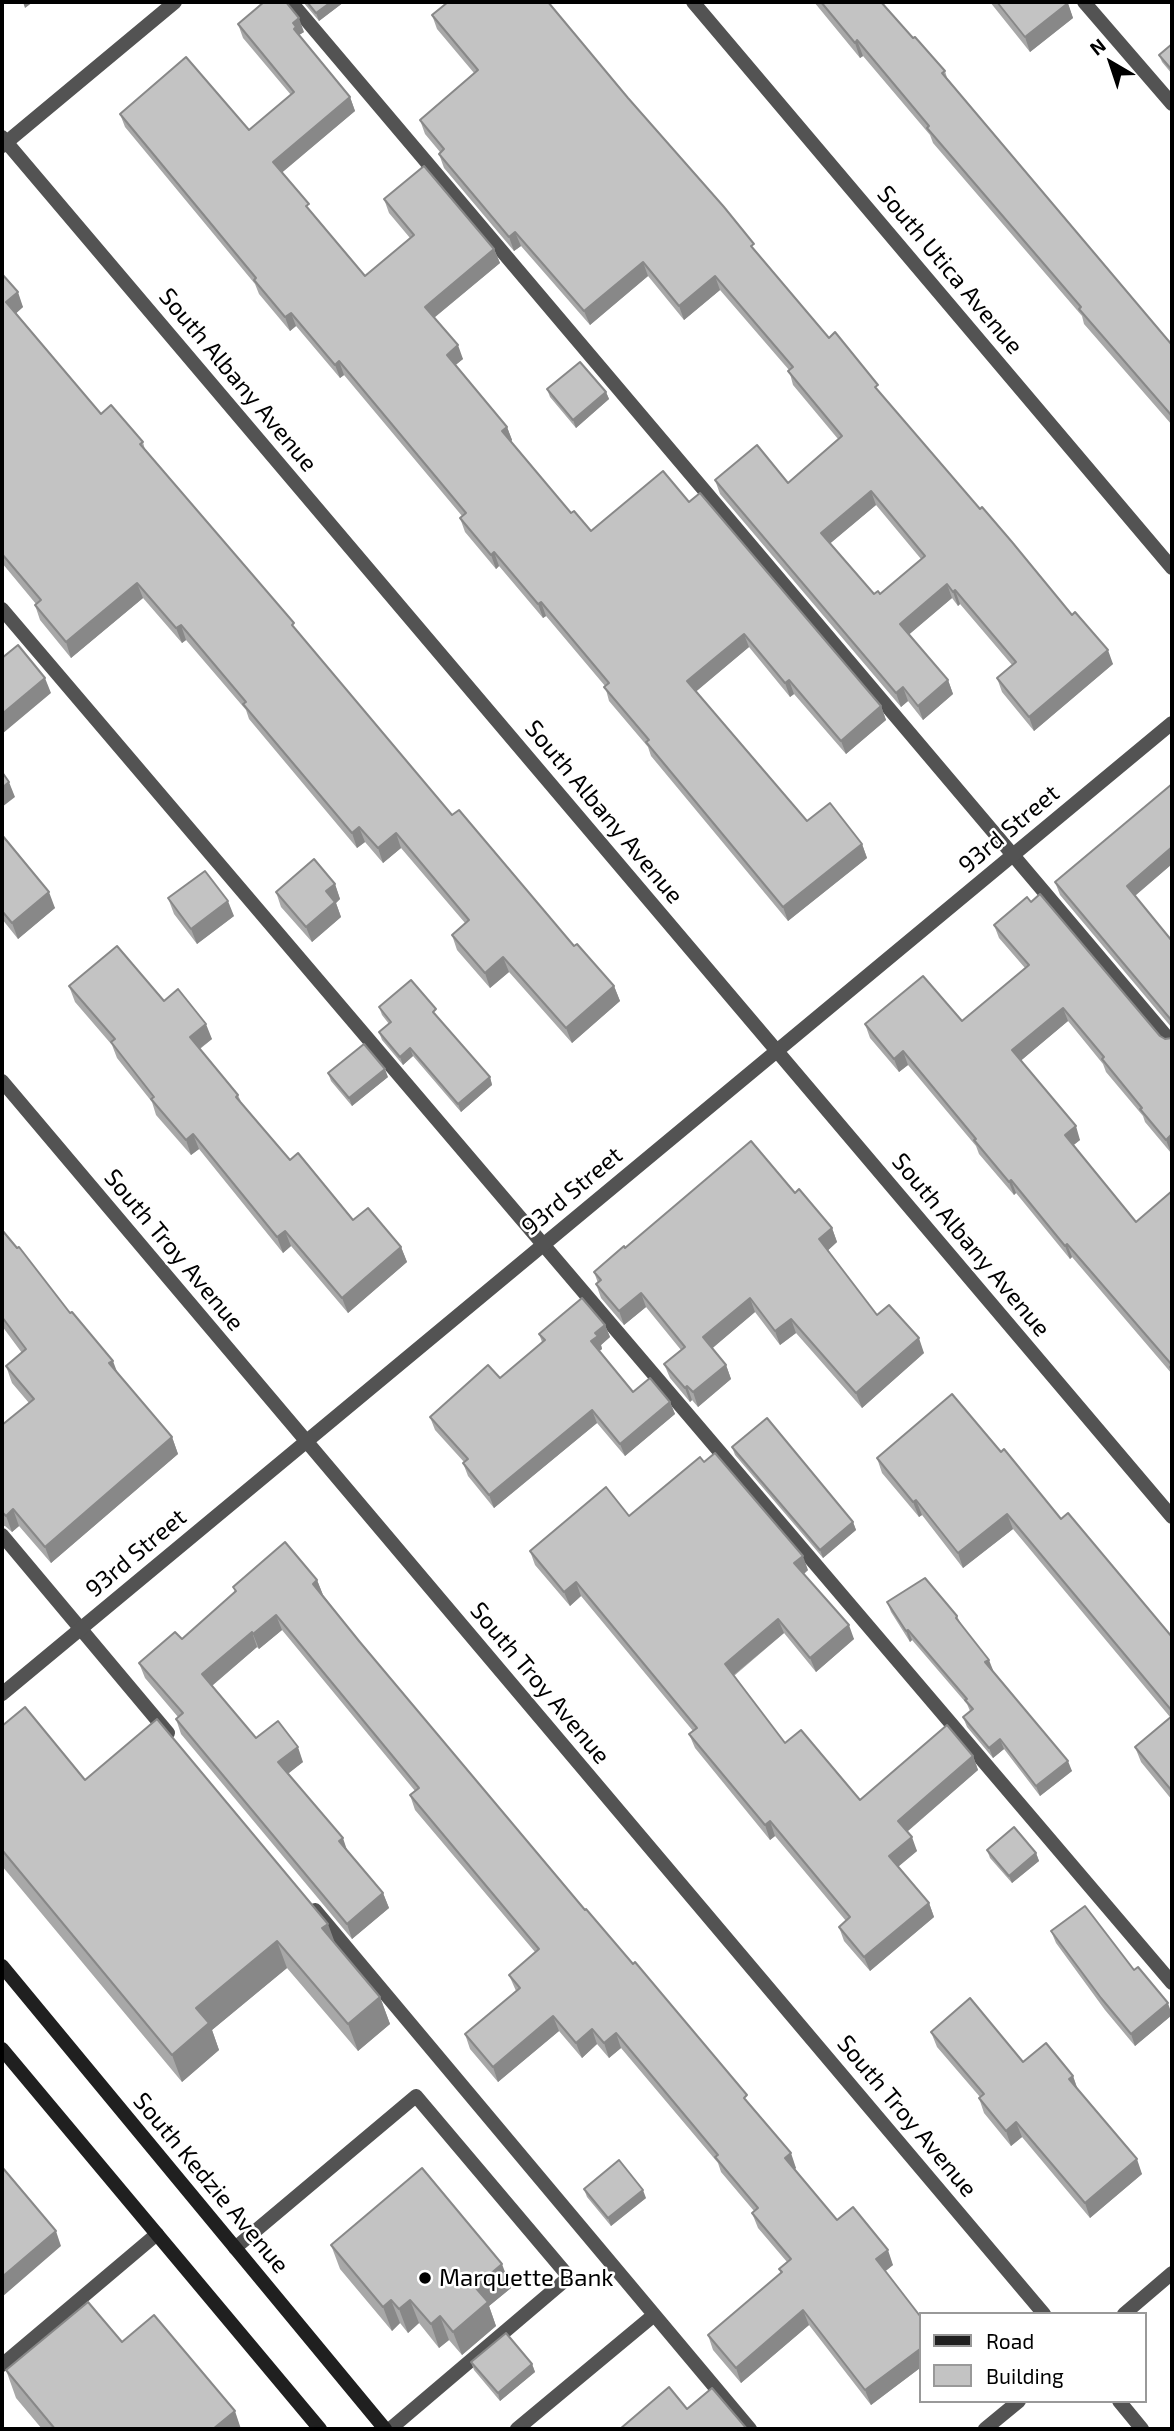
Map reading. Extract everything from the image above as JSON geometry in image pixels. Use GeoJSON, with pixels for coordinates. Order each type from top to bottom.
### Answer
{"type":"FeatureCollection","features":[{"type":"Feature","properties":{"kind":"main road","name":"South Kedzie Avenue"},"geometry":{"type":"LineString","coordinates":[[2,1966],[387,2429]]}},
{"type":"Feature","properties":{"kind":"main road"},"geometry":{"type":"LineString","coordinates":[[2,2049],[320,2429]]}},
{"type":"Feature","properties":{"kind":"street"},"geometry":{"type":"LineString","coordinates":[[3,142],[175,2]]}},
{"type":"Feature","properties":{"kind":"street"},"geometry":{"type":"LineString","coordinates":[[291,2],[1172,1043]]}},
{"type":"Feature","properties":{"kind":"street","name":"South Utica Avenue"},"geometry":{"type":"LineString","coordinates":[[693,2],[1172,568]]}},
{"type":"Feature","properties":{"kind":"street"},"geometry":{"type":"LineString","coordinates":[[1084,2],[1172,104]]}},
{"type":"Feature","properties":{"kind":"street","name":"South Albany Avenue"},"geometry":{"type":"LineString","coordinates":[[3,142],[1172,1517]]}},
{"type":"Feature","properties":{"kind":"street"},"geometry":{"type":"LineString","coordinates":[[2,609],[1172,1983]]}},
{"type":"Feature","properties":{"kind":"street","name":"93rd Street"},"geometry":{"type":"LineString","coordinates":[[2,1695],[1172,723]]}},
{"type":"Feature","properties":{"kind":"street","name":"South Troy Avenue"},"geometry":{"type":"LineString","coordinates":[[2,1081],[1042,2312]]}},
{"type":"Feature","properties":{"kind":"street"},"geometry":{"type":"LineString","coordinates":[[2,1535],[179,1746]]}},
{"type":"Feature","properties":{"kind":"street"},"geometry":{"type":"LineString","coordinates":[[304,1896],[750,2429]]}},
{"type":"Feature","properties":{"kind":"street"},"geometry":{"type":"LineString","coordinates":[[235,2248],[416,2096],[569,2277],[387,2429]]}},
{"type":"Feature","properties":{"kind":"street"},"geometry":{"type":"LineString","coordinates":[[2,2365],[157,2234]]}},
{"type":"Feature","properties":{"kind":"street"},"geometry":{"type":"LineString","coordinates":[[1126,2312],[1172,2273]]}},
{"type":"Feature","properties":{"kind":"street"},"geometry":{"type":"LineString","coordinates":[[517,2429],[654,2315]]}},
{"type":"Feature","properties":{"kind":"street"},"geometry":{"type":"LineString","coordinates":[[985,2429],[1017,2403]]}},
{"type":"Feature","properties":{"kind":"street"},"geometry":{"type":"LineString","coordinates":[[1121,2403],[1142,2429]]}},
{"type":"Feature","properties":{"kind":"building"},"geometry":{"type":"Polygon","coordinates":[[[264,2],[286,2],[299,18],[293,23],[296,27],[294,29],[350,97],[273,162],[365,276],[414,235],[384,199],[424,166],[494,249],[425,307],[458,345],[447,355],[507,427],[502,431],[571,513],[574,511],[591,531],[663,471],[689,502],[700,493],[881,706],[841,741],[789,680],[785,683],[744,634],[687,681],[807,821],[830,803],[862,844],[783,907],[646,742],[649,740],[604,687],[609,683],[541,602],[538,604],[494,552],[491,555],[460,518],[466,513],[339,361],[335,365],[291,313],[285,317],[120,114],[186,57],[249,130],[294,92],[238,24],[264,2]]]}},
{"type":"Feature","properties":{"kind":"building"},"geometry":{"type":"Polygon","coordinates":[[[307,2],[331,2],[316,13],[307,2]]]}},
{"type":"Feature","properties":{"kind":"building"},"geometry":{"type":"Polygon","coordinates":[[[448,2],[548,2],[724,207],[754,244],[751,246],[829,338],[835,332],[878,385],[875,387],[980,509],[982,507],[1072,615],[1075,612],[1108,650],[1029,717],[997,678],[1016,662],[947,584],[900,624],[948,680],[918,706],[903,687],[896,693],[715,480],[757,445],[788,483],[842,436],[788,371],[793,367],[715,276],[679,306],[643,262],[584,311],[515,232],[509,237],[439,154],[444,149],[420,120],[478,70],[432,15],[448,2]],[[871,491],[821,533],[874,594],[878,591],[880,594],[925,556],[871,491]]]}},
{"type":"Feature","properties":{"kind":"building"},"geometry":{"type":"Polygon","coordinates":[[[821,2],[881,2],[945,71],[942,73],[1172,345],[1172,416],[927,128],[929,126],[857,40],[855,43],[821,2]]]}},
{"type":"Feature","properties":{"kind":"building"},"geometry":{"type":"Polygon","coordinates":[[[997,2],[1067,2],[1068,3],[1025,37],[997,2]]]}},
{"type":"Feature","properties":{"kind":"building"},"geometry":{"type":"Polygon","coordinates":[[[1172,44],[1172,70],[1159,55],[1172,44]]]}},
{"type":"Feature","properties":{"kind":"building"},"geometry":{"type":"Polygon","coordinates":[[[2,274],[18,292],[6,302],[101,414],[111,405],[143,442],[140,444],[294,623],[292,625],[452,815],[459,810],[574,946],[577,944],[614,986],[566,1028],[503,957],[485,973],[452,935],[469,920],[396,833],[378,848],[359,827],[352,833],[243,704],[246,702],[181,625],[176,628],[137,583],[66,642],[35,605],[41,600],[2,554],[2,274]]]}},
{"type":"Feature","properties":{"kind":"building"},"geometry":{"type":"Polygon","coordinates":[[[580,362],[606,392],[573,420],[547,389],[580,362]]]}},
{"type":"Feature","properties":{"kind":"building"},"geometry":{"type":"Polygon","coordinates":[[[18,645],[45,678],[2,714],[2,658],[18,645]]]}},
{"type":"Feature","properties":{"kind":"building"},"geometry":{"type":"Polygon","coordinates":[[[2,772],[9,782],[2,788],[2,772]]]}},
{"type":"Feature","properties":{"kind":"building"},"geometry":{"type":"Polygon","coordinates":[[[1172,784],[1172,847],[1127,886],[1172,941],[1172,1021],[1055,882],[1172,784]]]}},
{"type":"Feature","properties":{"kind":"building"},"geometry":{"type":"Polygon","coordinates":[[[2,835],[49,892],[12,923],[2,911],[2,835]]]}},
{"type":"Feature","properties":{"kind":"building"},"geometry":{"type":"Polygon","coordinates":[[[314,859],[335,884],[326,891],[335,902],[306,927],[276,892],[314,859]]]}},
{"type":"Feature","properties":{"kind":"building"},"geometry":{"type":"Polygon","coordinates":[[[205,871],[228,901],[191,929],[168,898],[205,871]]]}},
{"type":"Feature","properties":{"kind":"building"},"geometry":{"type":"Polygon","coordinates":[[[1040,894],[1160,1036],[1165,1039],[1172,1038],[1172,1134],[1166,1140],[1102,1059],[1104,1057],[1063,1008],[1012,1050],[1076,1126],[1065,1135],[1136,1222],[1172,1191],[1172,1365],[1067,1244],[1065,1246],[1011,1180],[1009,1182],[903,1051],[894,1059],[865,1024],[923,976],[962,1021],[1029,965],[994,925],[1027,897],[1031,902],[1040,894]]]}},
{"type":"Feature","properties":{"kind":"building"},"geometry":{"type":"Polygon","coordinates":[[[117,946],[164,1001],[178,989],[206,1024],[190,1037],[238,1095],[236,1097],[290,1160],[298,1153],[353,1220],[368,1208],[401,1247],[342,1298],[285,1231],[277,1237],[193,1134],[186,1140],[151,1099],[154,1097],[111,1042],[115,1039],[69,986],[117,946]]]}},
{"type":"Feature","properties":{"kind":"building"},"geometry":{"type":"Polygon","coordinates":[[[411,980],[436,1009],[433,1012],[490,1077],[458,1104],[410,1048],[400,1057],[379,1032],[391,1022],[379,1007],[411,980]]]}},
{"type":"Feature","properties":{"kind":"building"},"geometry":{"type":"Polygon","coordinates":[[[364,1044],[385,1069],[349,1098],[328,1073],[364,1044]]]}},
{"type":"Feature","properties":{"kind":"building"},"geometry":{"type":"Polygon","coordinates":[[[751,1141],[795,1193],[799,1189],[832,1228],[819,1239],[877,1315],[889,1305],[919,1338],[856,1393],[791,1319],[775,1331],[750,1298],[703,1337],[726,1365],[693,1392],[687,1386],[685,1388],[664,1364],[685,1347],[641,1293],[619,1311],[596,1284],[601,1280],[594,1272],[751,1141]]]}},
{"type":"Feature","properties":{"kind":"building"},"geometry":{"type":"Polygon","coordinates":[[[2,1230],[113,1361],[109,1363],[172,1437],[45,1547],[13,1509],[6,1516],[2,1512],[2,1425],[34,1399],[6,1366],[26,1349],[2,1317],[2,1230]]]}},
{"type":"Feature","properties":{"kind":"building"},"geometry":{"type":"Polygon","coordinates":[[[582,1298],[605,1325],[595,1333],[598,1336],[591,1341],[633,1392],[650,1378],[670,1402],[620,1444],[592,1410],[489,1495],[463,1463],[468,1459],[430,1417],[488,1365],[500,1378],[545,1340],[539,1334],[582,1298]]]}},
{"type":"Feature","properties":{"kind":"building"},"geometry":{"type":"Polygon","coordinates":[[[952,1394],[1001,1452],[1004,1449],[1061,1519],[1068,1513],[1172,1637],[1172,1711],[1007,1514],[958,1553],[916,1500],[913,1502],[877,1458],[952,1394]]]}},
{"type":"Feature","properties":{"kind":"building"},"geometry":{"type":"Polygon","coordinates":[[[767,1418],[853,1522],[820,1550],[732,1447],[767,1418]]]}},
{"type":"Feature","properties":{"kind":"building"},"geometry":{"type":"Polygon","coordinates":[[[715,1453],[803,1556],[794,1563],[849,1625],[810,1658],[778,1619],[725,1664],[785,1743],[801,1730],[860,1800],[947,1725],[973,1756],[898,1821],[912,1837],[889,1856],[929,1903],[864,1957],[839,1927],[850,1917],[770,1821],[765,1825],[689,1734],[697,1728],[576,1582],[564,1592],[530,1551],[606,1487],[629,1516],[700,1457],[704,1462],[715,1453]]]}},
{"type":"Feature","properties":{"kind":"building"},"geometry":{"type":"Polygon","coordinates":[[[285,1542],[317,1580],[313,1584],[359,1641],[585,1910],[633,1964],[635,1962],[747,2095],[744,2098],[791,2153],[785,2158],[837,2220],[853,2207],[888,2250],[876,2259],[918,2313],[918,2350],[865,2390],[803,2310],[736,2368],[708,2335],[782,2272],[779,2269],[791,2259],[752,2213],[758,2208],[715,2157],[718,2155],[616,2033],[604,2043],[592,2029],[576,2043],[553,2016],[493,2067],[465,2034],[520,1988],[509,1975],[539,1949],[410,1795],[419,1788],[276,1615],[202,1674],[256,1738],[278,1721],[298,1747],[278,1762],[343,1838],[339,1841],[383,1893],[347,1924],[176,1719],[183,1713],[139,1663],[175,1632],[182,1639],[236,1591],[233,1587],[285,1542]]]}},
{"type":"Feature","properties":{"kind":"building"},"geometry":{"type":"Polygon","coordinates":[[[925,1578],[989,1660],[985,1662],[1068,1761],[1036,1786],[1000,1739],[989,1748],[963,1717],[973,1709],[965,1700],[967,1699],[908,1630],[906,1631],[887,1602],[925,1578]]]}},
{"type":"Feature","properties":{"kind":"building"},"geometry":{"type":"Polygon","coordinates":[[[25,1707],[85,1780],[157,1719],[328,1924],[322,1928],[380,1997],[348,2024],[277,1941],[196,2008],[209,2023],[172,2055],[2,1850],[2,1726],[25,1707]]]}},
{"type":"Feature","properties":{"kind":"building"},"geometry":{"type":"Polygon","coordinates":[[[1172,1716],[1172,1791],[1135,1747],[1172,1716]]]}},
{"type":"Feature","properties":{"kind":"building"},"geometry":{"type":"Polygon","coordinates":[[[1014,1827],[1036,1853],[1009,1876],[987,1850],[1014,1827]]]}},
{"type":"Feature","properties":{"kind":"building"},"geometry":{"type":"Polygon","coordinates":[[[1085,1906],[1134,1970],[1138,1967],[1168,2003],[1131,2034],[1051,1931],[1085,1906]]]}},
{"type":"Feature","properties":{"kind":"building"},"geometry":{"type":"Polygon","coordinates":[[[970,1998],[1023,2062],[1046,2043],[1073,2076],[1069,2079],[1137,2159],[1085,2203],[1016,2122],[1006,2131],[979,2098],[984,2094],[931,2032],[970,1998]]]}},
{"type":"Feature","properties":{"kind":"building"},"geometry":{"type":"Polygon","coordinates":[[[619,2160],[643,2190],[608,2218],[584,2189],[619,2160]]]}},
{"type":"Feature","properties":{"kind":"building"},"geometry":{"type":"Polygon","coordinates":[[[2,2167],[56,2231],[2,2277],[2,2167]]]}},
{"type":"Feature","properties":{"kind":"building","name":"Marquette Bank"},"geometry":{"type":"Polygon","coordinates":[[[422,2168],[502,2264],[475,2287],[488,2302],[453,2332],[440,2316],[431,2324],[410,2300],[399,2309],[391,2300],[383,2307],[331,2245],[422,2168]]]}},
{"type":"Feature","properties":{"kind":"building"},"geometry":{"type":"Polygon","coordinates":[[[88,2302],[122,2342],[154,2315],[235,2411],[213,2429],[55,2429],[6,2370],[88,2302]]]}},
{"type":"Feature","properties":{"kind":"building"},"geometry":{"type":"Polygon","coordinates":[[[506,2333],[532,2364],[498,2393],[471,2362],[506,2333]]]}},
{"type":"Feature","properties":{"kind":"building"},"geometry":{"type":"Polygon","coordinates":[[[669,2387],[687,2409],[712,2388],[747,2429],[620,2429],[669,2387]]]}},
{"type":"Feature","properties":{"kind":"place","name":"Marquette Bank"},"geometry":{"type":"Point","coordinates":[425,2278]}}]}
